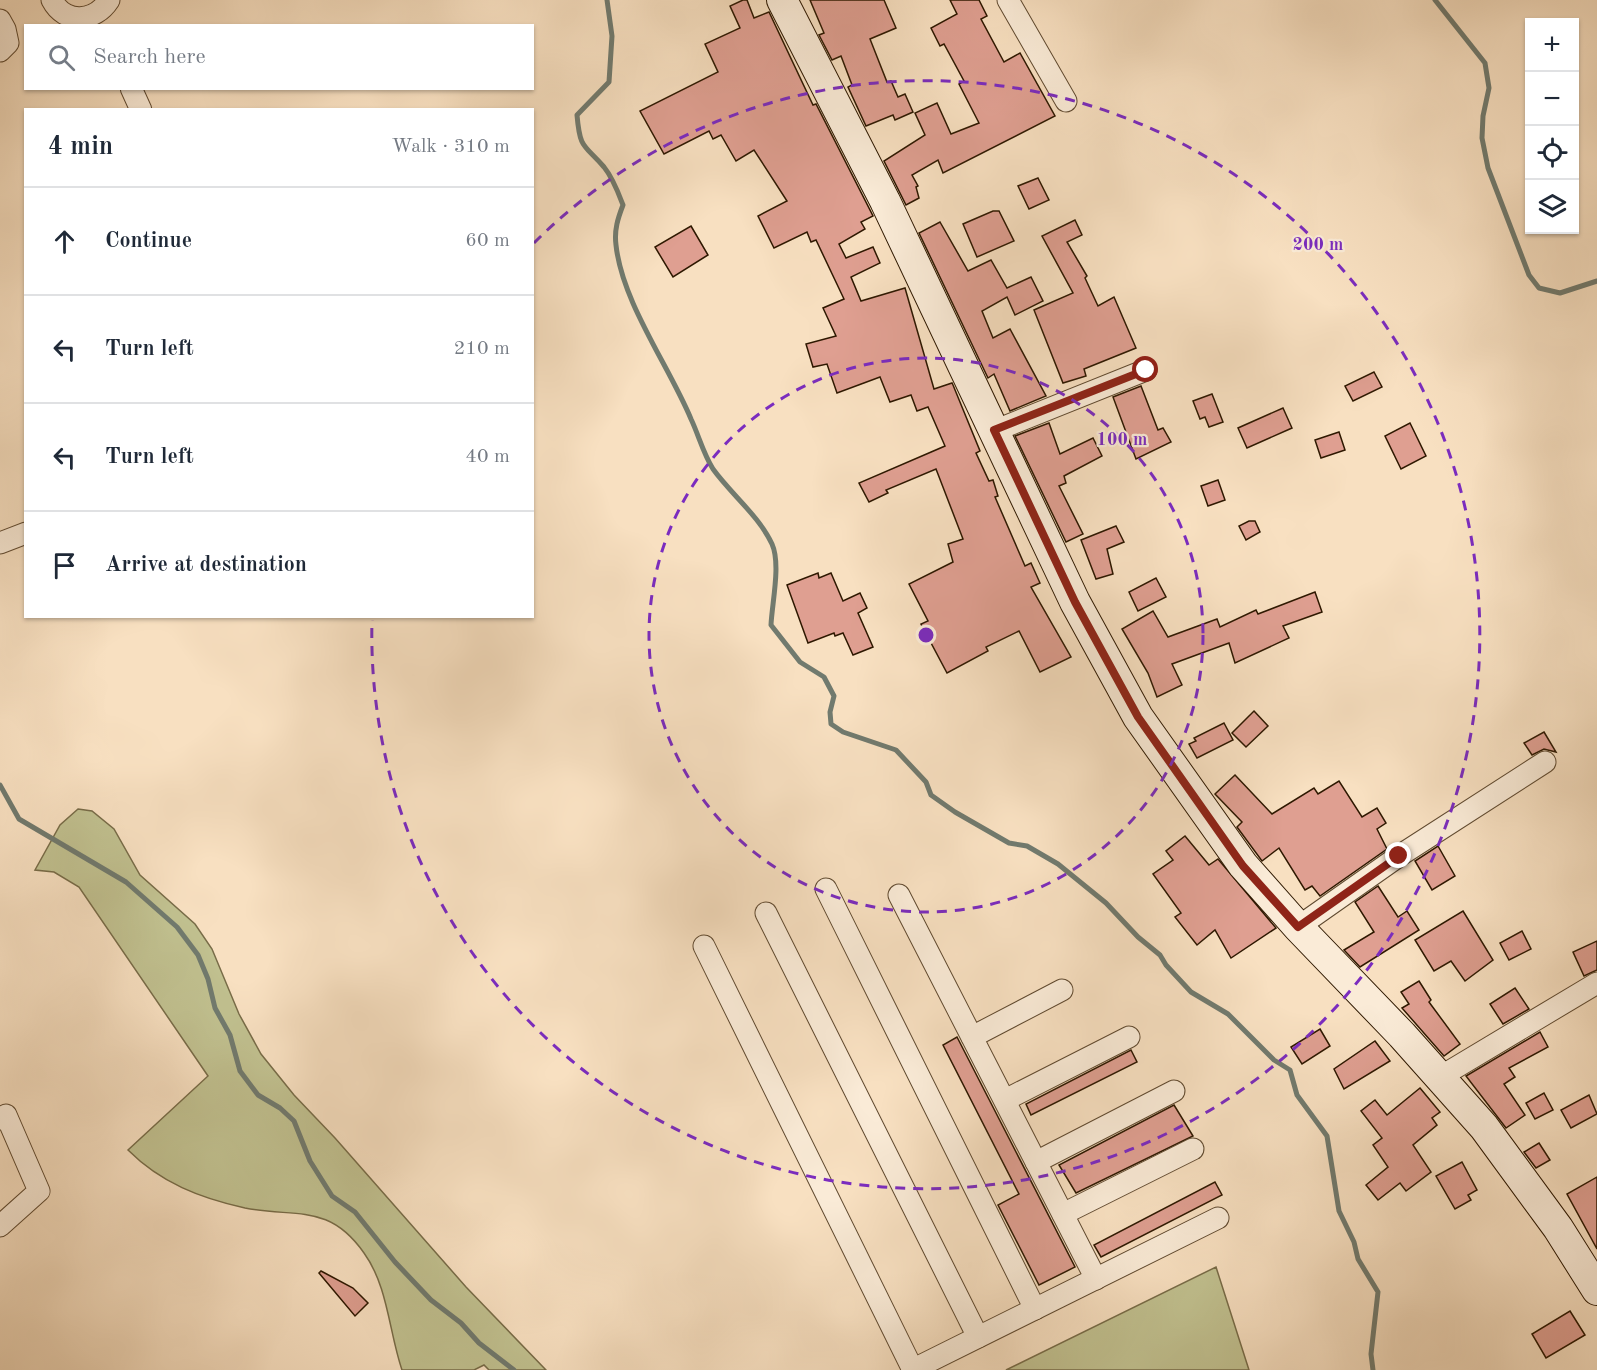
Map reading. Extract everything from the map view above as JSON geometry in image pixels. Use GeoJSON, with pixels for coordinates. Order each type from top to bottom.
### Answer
{"type":"FeatureCollection","features":[{"type":"Feature","properties":{"kind":"street"},"geometry":{"type":"LineString","coordinates":[[52,0],[68,16],[97,20],[109,0]]}},
{"type":"Feature","properties":{"kind":"street"},"geometry":{"type":"LineString","coordinates":[[782,0],[885,201],[1075,602],[1138,717],[1243,866],[1484,1127],[1594,1276]]}},
{"type":"Feature","properties":{"kind":"street"},"geometry":{"type":"LineString","coordinates":[[1008,0],[1066,101]]}},
{"type":"Feature","properties":{"kind":"street"},"geometry":{"type":"LineString","coordinates":[[0,20],[6,29],[8,43],[0,51]]}},
{"type":"Feature","properties":{"kind":"street"},"geometry":{"type":"LineString","coordinates":[[132,90],[140,108]]}},
{"type":"Feature","properties":{"kind":"street"},"geometry":{"type":"LineString","coordinates":[[994,430],[1146,370]]}},
{"type":"Feature","properties":{"kind":"street"},"geometry":{"type":"LineString","coordinates":[[0,543],[24,534]]}},
{"type":"Feature","properties":{"kind":"street"},"geometry":{"type":"LineString","coordinates":[[1298,927],[1399,856],[1545,762]]}},
{"type":"Feature","properties":{"kind":"street"},"geometry":{"type":"LineString","coordinates":[[826,889],[1035,1309]]}},
{"type":"Feature","properties":{"kind":"street"},"geometry":{"type":"LineString","coordinates":[[899,895],[1096,1279]]}},
{"type":"Feature","properties":{"kind":"street"},"geometry":{"type":"LineString","coordinates":[[766,913],[978,1337]]}},
{"type":"Feature","properties":{"kind":"street"},"geometry":{"type":"LineString","coordinates":[[704,946],[913,1370],[1218,1218]]}},
{"type":"Feature","properties":{"kind":"street"},"geometry":{"type":"LineString","coordinates":[[1440,1077],[1597,983]]}},
{"type":"Feature","properties":{"kind":"street"},"geometry":{"type":"LineString","coordinates":[[972,1037],[1062,990]]}},
{"type":"Feature","properties":{"kind":"street"},"geometry":{"type":"LineString","coordinates":[[1005,1100],[1129,1037]]}},
{"type":"Feature","properties":{"kind":"street"},"geometry":{"type":"LineString","coordinates":[[1036,1162],[1174,1091]]}},
{"type":"Feature","properties":{"kind":"street"},"geometry":{"type":"LineString","coordinates":[[0,1119],[6,1115],[39,1191],[0,1226]]}},
{"type":"Feature","properties":{"kind":"street"},"geometry":{"type":"LineString","coordinates":[[1063,1214],[1193,1149]]}},
{"type":"Feature","properties":{"kind":"green space"},"geometry":{"type":"Polygon","coordinates":[[[78,809],[92,811],[114,829],[140,875],[195,924],[212,949],[239,1014],[261,1054],[294,1095],[335,1138],[466,1287],[546,1370],[489,1370],[484,1365],[474,1370],[402,1370],[383,1295],[372,1266],[351,1237],[338,1226],[325,1219],[296,1213],[245,1208],[197,1194],[154,1172],[128,1150],[208,1076],[79,887],[54,872],[35,870],[60,825],[78,809]]]}},
{"type":"Feature","properties":{"kind":"green space"},"geometry":{"type":"Polygon","coordinates":[[[1216,1267],[1249,1370],[1006,1370],[1216,1267]]]}},
{"type":"Feature","properties":{"kind":"building"},"geometry":{"type":"Polygon","coordinates":[[[747,0],[754,18],[769,12],[813,105],[816,104],[873,216],[861,222],[865,229],[839,244],[846,258],[873,247],[880,263],[851,277],[861,301],[905,288],[934,389],[952,383],[953,385],[980,451],[976,453],[989,481],[993,480],[998,496],[995,497],[1025,566],[1031,563],[1040,583],[1031,587],[1071,657],[1040,672],[1019,631],[986,647],[988,651],[947,673],[921,624],[928,621],[909,584],[953,562],[948,544],[963,539],[936,469],[886,490],[888,493],[869,502],[859,483],[945,446],[928,407],[917,411],[911,395],[890,402],[880,377],[837,393],[827,364],[813,367],[806,344],[836,336],[823,308],[844,299],[816,240],[811,242],[807,232],[774,248],[758,216],[787,201],[754,150],[736,161],[721,135],[713,139],[709,131],[664,154],[640,111],[718,72],[705,44],[740,28],[730,6],[747,0]]]}},
{"type":"Feature","properties":{"kind":"building"},"geometry":{"type":"Polygon","coordinates":[[[810,0],[884,0],[896,28],[870,39],[887,82],[891,81],[898,97],[905,94],[913,112],[895,120],[893,115],[866,126],[848,87],[852,85],[841,56],[832,60],[819,35],[824,33],[810,0]]]}},
{"type":"Feature","properties":{"kind":"building"},"geometry":{"type":"Polygon","coordinates":[[[950,0],[979,0],[987,16],[981,19],[1004,62],[1020,53],[1055,116],[943,173],[938,160],[912,175],[918,186],[916,187],[919,198],[906,205],[884,161],[925,135],[915,113],[937,103],[951,134],[979,123],[959,84],[964,81],[944,44],[940,46],[931,28],[957,14],[950,0]]]}},
{"type":"Feature","properties":{"kind":"building"},"geometry":{"type":"Polygon","coordinates":[[[1038,178],[1049,200],[1029,209],[1018,186],[1038,178]]]}},
{"type":"Feature","properties":{"kind":"building"},"geometry":{"type":"Polygon","coordinates":[[[993,211],[999,211],[1014,241],[977,257],[963,224],[993,211]]]}},
{"type":"Feature","properties":{"kind":"building"},"geometry":{"type":"Polygon","coordinates":[[[1075,220],[1082,235],[1067,242],[1087,276],[1085,278],[1098,306],[1114,297],[1136,348],[1084,369],[1086,376],[1063,383],[1034,310],[1073,293],[1042,236],[1075,220]]]}},
{"type":"Feature","properties":{"kind":"building"},"geometry":{"type":"Polygon","coordinates":[[[940,222],[968,271],[991,260],[1007,288],[1031,277],[1043,301],[1015,315],[1007,297],[982,311],[993,338],[1010,329],[1046,396],[1010,411],[994,374],[988,378],[919,233],[940,222]]]}},
{"type":"Feature","properties":{"kind":"building"},"geometry":{"type":"Polygon","coordinates":[[[691,226],[708,255],[673,277],[655,247],[691,226]]]}},
{"type":"Feature","properties":{"kind":"building"},"geometry":{"type":"Polygon","coordinates":[[[1374,372],[1382,387],[1353,401],[1345,386],[1374,372]]]}},
{"type":"Feature","properties":{"kind":"building"},"geometry":{"type":"Polygon","coordinates":[[[1141,386],[1158,430],[1163,428],[1171,442],[1136,459],[1113,397],[1141,386]]]}},
{"type":"Feature","properties":{"kind":"building"},"geometry":{"type":"Polygon","coordinates":[[[1212,394],[1223,422],[1209,427],[1205,417],[1200,419],[1193,401],[1212,394]]]}},
{"type":"Feature","properties":{"kind":"building"},"geometry":{"type":"Polygon","coordinates":[[[1283,408],[1292,428],[1247,448],[1238,428],[1283,408]]]}},
{"type":"Feature","properties":{"kind":"building"},"geometry":{"type":"Polygon","coordinates":[[[1049,423],[1060,454],[1093,438],[1102,456],[1064,476],[1066,483],[1059,486],[1083,534],[1066,542],[1015,436],[1049,423]]]}},
{"type":"Feature","properties":{"kind":"building"},"geometry":{"type":"Polygon","coordinates":[[[1410,423],[1426,456],[1401,469],[1385,436],[1410,423]]]}},
{"type":"Feature","properties":{"kind":"building"},"geometry":{"type":"Polygon","coordinates":[[[1339,432],[1345,450],[1321,458],[1315,440],[1339,432]]]}},
{"type":"Feature","properties":{"kind":"building"},"geometry":{"type":"Polygon","coordinates":[[[1218,480],[1225,500],[1208,506],[1201,486],[1218,480]]]}},
{"type":"Feature","properties":{"kind":"building"},"geometry":{"type":"Polygon","coordinates":[[[1255,521],[1260,532],[1246,540],[1239,526],[1255,521]]]}},
{"type":"Feature","properties":{"kind":"building"},"geometry":{"type":"Polygon","coordinates":[[[1116,526],[1124,542],[1107,549],[1113,574],[1096,579],[1081,540],[1116,526]]]}},
{"type":"Feature","properties":{"kind":"building"},"geometry":{"type":"Polygon","coordinates":[[[818,573],[819,578],[831,573],[843,601],[860,593],[867,608],[858,613],[873,647],[853,655],[843,633],[835,636],[834,633],[808,643],[787,585],[818,573]]]}},
{"type":"Feature","properties":{"kind":"building"},"geometry":{"type":"Polygon","coordinates":[[[1156,578],[1166,597],[1138,611],[1129,592],[1156,578]]]}},
{"type":"Feature","properties":{"kind":"building"},"geometry":{"type":"Polygon","coordinates":[[[1315,592],[1322,612],[1283,626],[1289,638],[1235,663],[1229,643],[1172,664],[1182,685],[1157,697],[1148,673],[1122,629],[1153,611],[1168,637],[1217,619],[1220,627],[1256,610],[1258,614],[1315,592]]]}},
{"type":"Feature","properties":{"kind":"building"},"geometry":{"type":"Polygon","coordinates":[[[1254,711],[1268,726],[1246,747],[1232,733],[1254,711]]]}},
{"type":"Feature","properties":{"kind":"building"},"geometry":{"type":"Polygon","coordinates":[[[1224,723],[1233,740],[1197,758],[1189,744],[1196,741],[1194,738],[1224,723]]]}},
{"type":"Feature","properties":{"kind":"building"},"geometry":{"type":"Polygon","coordinates":[[[1544,732],[1556,752],[1544,749],[1532,755],[1524,743],[1544,732]]]}},
{"type":"Feature","properties":{"kind":"building"},"geometry":{"type":"Polygon","coordinates":[[[1235,775],[1272,814],[1314,788],[1318,794],[1339,781],[1362,817],[1377,808],[1386,823],[1377,829],[1387,849],[1320,896],[1312,886],[1305,890],[1279,848],[1262,861],[1237,827],[1242,822],[1215,794],[1235,775]]]}},
{"type":"Feature","properties":{"kind":"building"},"geometry":{"type":"Polygon","coordinates":[[[1185,836],[1209,865],[1218,859],[1276,928],[1231,958],[1215,930],[1197,945],[1175,917],[1181,913],[1153,874],[1173,860],[1166,851],[1185,836]]]}},
{"type":"Feature","properties":{"kind":"building"},"geometry":{"type":"Polygon","coordinates":[[[1438,846],[1455,876],[1432,890],[1415,861],[1438,846]]]}},
{"type":"Feature","properties":{"kind":"building"},"geometry":{"type":"Polygon","coordinates":[[[1378,886],[1398,917],[1407,911],[1419,930],[1360,967],[1344,950],[1374,932],[1355,902],[1378,886]]]}},
{"type":"Feature","properties":{"kind":"building"},"geometry":{"type":"Polygon","coordinates":[[[1463,911],[1493,960],[1465,981],[1451,961],[1434,971],[1415,940],[1463,911]]]}},
{"type":"Feature","properties":{"kind":"building"},"geometry":{"type":"Polygon","coordinates":[[[1522,931],[1531,949],[1509,960],[1500,943],[1522,931]]]}},
{"type":"Feature","properties":{"kind":"building"},"geometry":{"type":"Polygon","coordinates":[[[1597,941],[1597,970],[1584,976],[1573,952],[1597,941]]]}},
{"type":"Feature","properties":{"kind":"building"},"geometry":{"type":"Polygon","coordinates":[[[1419,981],[1431,1000],[1429,1002],[1460,1044],[1444,1056],[1402,1008],[1409,1004],[1401,992],[1419,981]]]}},
{"type":"Feature","properties":{"kind":"building"},"geometry":{"type":"Polygon","coordinates":[[[1515,988],[1529,1009],[1503,1024],[1490,1004],[1515,988]]]}},
{"type":"Feature","properties":{"kind":"building"},"geometry":{"type":"Polygon","coordinates":[[[1320,1029],[1330,1046],[1302,1064],[1291,1047],[1320,1029]]]}},
{"type":"Feature","properties":{"kind":"building"},"geometry":{"type":"Polygon","coordinates":[[[1540,1032],[1548,1047],[1509,1068],[1515,1077],[1504,1084],[1525,1115],[1506,1128],[1466,1076],[1540,1032]]]}},
{"type":"Feature","properties":{"kind":"building"},"geometry":{"type":"Polygon","coordinates":[[[957,1037],[1075,1267],[1039,1285],[998,1205],[1019,1194],[943,1045],[957,1037]]]}},
{"type":"Feature","properties":{"kind":"building"},"geometry":{"type":"Polygon","coordinates":[[[1375,1041],[1390,1061],[1344,1089],[1334,1069],[1375,1041]]]}},
{"type":"Feature","properties":{"kind":"building"},"geometry":{"type":"Polygon","coordinates":[[[1131,1050],[1137,1062],[1031,1115],[1026,1104],[1131,1050]]]}},
{"type":"Feature","properties":{"kind":"building"},"geometry":{"type":"Polygon","coordinates":[[[1420,1088],[1440,1112],[1432,1118],[1437,1125],[1413,1145],[1431,1172],[1406,1191],[1400,1183],[1378,1200],[1366,1185],[1388,1167],[1373,1145],[1382,1138],[1361,1111],[1375,1100],[1387,1115],[1420,1088]]]}},
{"type":"Feature","properties":{"kind":"building"},"geometry":{"type":"Polygon","coordinates":[[[1544,1093],[1553,1110],[1535,1119],[1526,1103],[1544,1093]]]}},
{"type":"Feature","properties":{"kind":"building"},"geometry":{"type":"Polygon","coordinates":[[[1589,1095],[1597,1114],[1571,1128],[1561,1110],[1589,1095]]]}},
{"type":"Feature","properties":{"kind":"building"},"geometry":{"type":"Polygon","coordinates":[[[1174,1105],[1193,1136],[1076,1193],[1059,1165],[1174,1105]]]}},
{"type":"Feature","properties":{"kind":"building"},"geometry":{"type":"Polygon","coordinates":[[[1539,1143],[1550,1160],[1536,1168],[1524,1152],[1539,1143]]]}},
{"type":"Feature","properties":{"kind":"building"},"geometry":{"type":"Polygon","coordinates":[[[1462,1162],[1477,1190],[1468,1195],[1471,1200],[1455,1209],[1436,1176],[1462,1162]]]}},
{"type":"Feature","properties":{"kind":"building"},"geometry":{"type":"Polygon","coordinates":[[[1597,1177],[1597,1249],[1567,1194],[1597,1177]]]}},
{"type":"Feature","properties":{"kind":"building"},"geometry":{"type":"Polygon","coordinates":[[[1215,1182],[1222,1195],[1101,1257],[1094,1245],[1215,1182]]]}},
{"type":"Feature","properties":{"kind":"building"},"geometry":{"type":"Polygon","coordinates":[[[321,1271],[353,1288],[368,1303],[355,1316],[319,1273],[321,1271]]]}},
{"type":"Feature","properties":{"kind":"building"},"geometry":{"type":"Polygon","coordinates":[[[1570,1311],[1585,1335],[1546,1358],[1532,1334],[1570,1311]]]}},
{"type":"Feature","properties":{"kind":"waterway"},"geometry":{"type":"LineString","coordinates":[[607,0],[612,36],[609,82],[577,115],[580,135],[584,146],[610,176],[623,205],[617,224],[616,245],[620,267],[637,311],[682,399],[706,457],[720,478],[760,524],[772,544],[775,552],[776,573],[771,625],[800,662],[824,677],[834,696],[830,712],[831,724],[843,732],[896,750],[926,782],[931,795],[955,812],[1009,843],[1027,846],[1058,864],[1106,903],[1138,937],[1160,955],[1166,965],[1191,992],[1228,1014],[1274,1060],[1290,1070],[1297,1095],[1327,1136],[1339,1211],[1354,1242],[1358,1259],[1378,1292],[1371,1354],[1373,1370]]}},
{"type":"Feature","properties":{"kind":"waterway"},"geometry":{"type":"LineString","coordinates":[[1435,0],[1485,63],[1489,88],[1483,116],[1482,138],[1488,168],[1529,275],[1539,288],[1560,293],[1597,281]]}},
{"type":"Feature","properties":{"kind":"waterway"},"geometry":{"type":"LineString","coordinates":[[0,785],[19,819],[126,882],[177,927],[198,955],[208,979],[215,1008],[230,1035],[240,1071],[258,1095],[280,1108],[294,1121],[310,1161],[332,1196],[355,1212],[395,1262],[431,1300],[461,1323],[479,1343],[514,1370]]}},
{"type":"Feature","properties":{"kind":"route"},"geometry":{"type":"LineString","coordinates":[[1146,370],[994,430],[1075,602],[1138,717],[1243,866],[1298,927],[1399,856]]}}]}
